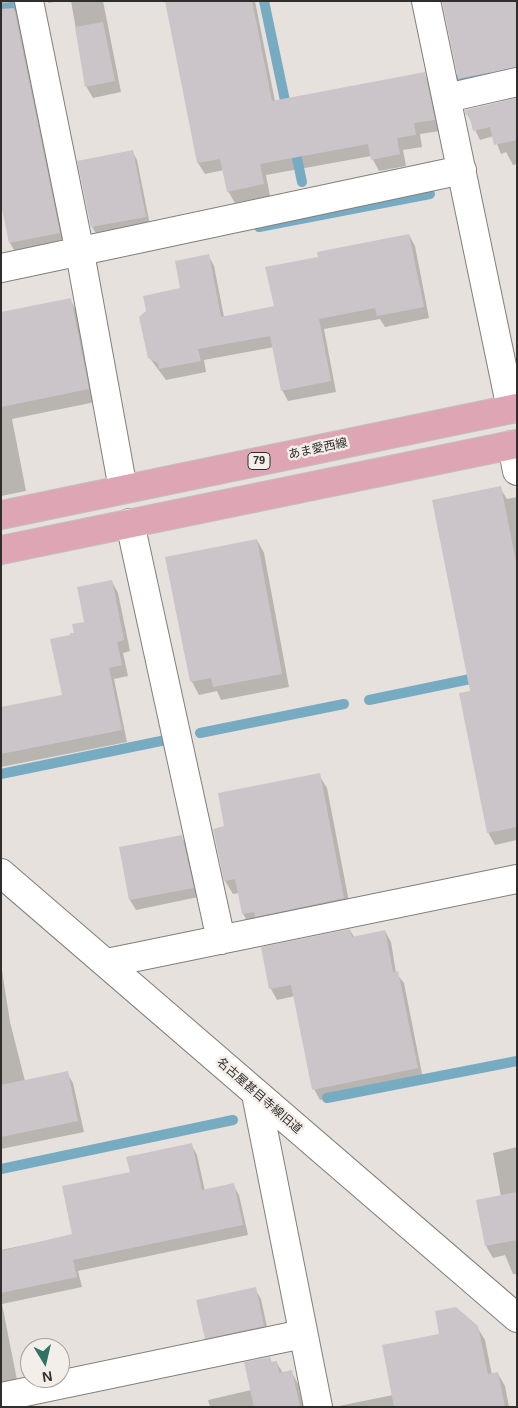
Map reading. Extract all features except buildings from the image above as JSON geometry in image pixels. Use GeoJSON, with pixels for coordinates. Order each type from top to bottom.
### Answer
{"type":"FeatureCollection","features":[{"type":"Feature","properties":{"kind":"main road","name":"あま愛西線"},"geometry":{"type":"LineString","coordinates":[[1,515],[514,409]]}},
{"type":"Feature","properties":{"kind":"main road"},"geometry":{"type":"LineString","coordinates":[[1,550],[130,523],[515,453]]}},
{"type":"Feature","properties":{"kind":"street"},"geometry":{"type":"LineString","coordinates":[[30,1],[80,252],[123,489]]}},
{"type":"Feature","properties":{"kind":"street"},"geometry":{"type":"LineString","coordinates":[[426,1],[514,409]]}},
{"type":"Feature","properties":{"kind":"street"},"geometry":{"type":"LineString","coordinates":[[447,98],[517,82]]}},
{"type":"Feature","properties":{"kind":"street"},"geometry":{"type":"LineString","coordinates":[[1,268],[462,170]]}},
{"type":"Feature","properties":{"kind":"street"},"geometry":{"type":"LineString","coordinates":[[130,523],[220,940]]}},
{"type":"Feature","properties":{"kind":"street","name":"名古屋甚目寺線旧道"},"geometry":{"type":"LineString","coordinates":[[1,873],[517,1318]]}},
{"type":"Feature","properties":{"kind":"street"},"geometry":{"type":"LineString","coordinates":[[107,963],[517,878]]}},
{"type":"Feature","properties":{"kind":"street"},"geometry":{"type":"LineString","coordinates":[[256,1094],[318,1407]]}},
{"type":"Feature","properties":{"kind":"street"},"geometry":{"type":"LineString","coordinates":[[1,1396],[303,1334]]}},
{"type":"Feature","properties":{"kind":"waterway"},"geometry":{"type":"LineString","coordinates":[[264,1],[287,110]]}},
{"type":"Feature","properties":{"kind":"waterway"},"geometry":{"type":"LineString","coordinates":[[1,9],[12,7]]}},
{"type":"Feature","properties":{"kind":"waterway"},"geometry":{"type":"LineString","coordinates":[[506,70],[517,67]]}},
{"type":"Feature","properties":{"kind":"waterway"},"geometry":{"type":"LineString","coordinates":[[454,81],[486,74]]}},
{"type":"Feature","properties":{"kind":"waterway"},"geometry":{"type":"LineString","coordinates":[[294,144],[302,182]]}},
{"type":"Feature","properties":{"kind":"waterway"},"geometry":{"type":"LineString","coordinates":[[259,227],[430,194]]}},
{"type":"Feature","properties":{"kind":"waterway"},"geometry":{"type":"LineString","coordinates":[[369,700],[480,677]]}},
{"type":"Feature","properties":{"kind":"waterway"},"geometry":{"type":"LineString","coordinates":[[200,733],[344,704]]}},
{"type":"Feature","properties":{"kind":"waterway"},"geometry":{"type":"LineString","coordinates":[[1,774],[161,741]]}},
{"type":"Feature","properties":{"kind":"waterway"},"geometry":{"type":"LineString","coordinates":[[327,1098],[517,1061]]}},
{"type":"Feature","properties":{"kind":"waterway"},"geometry":{"type":"LineString","coordinates":[[1,1169],[233,1120]]}}]}
